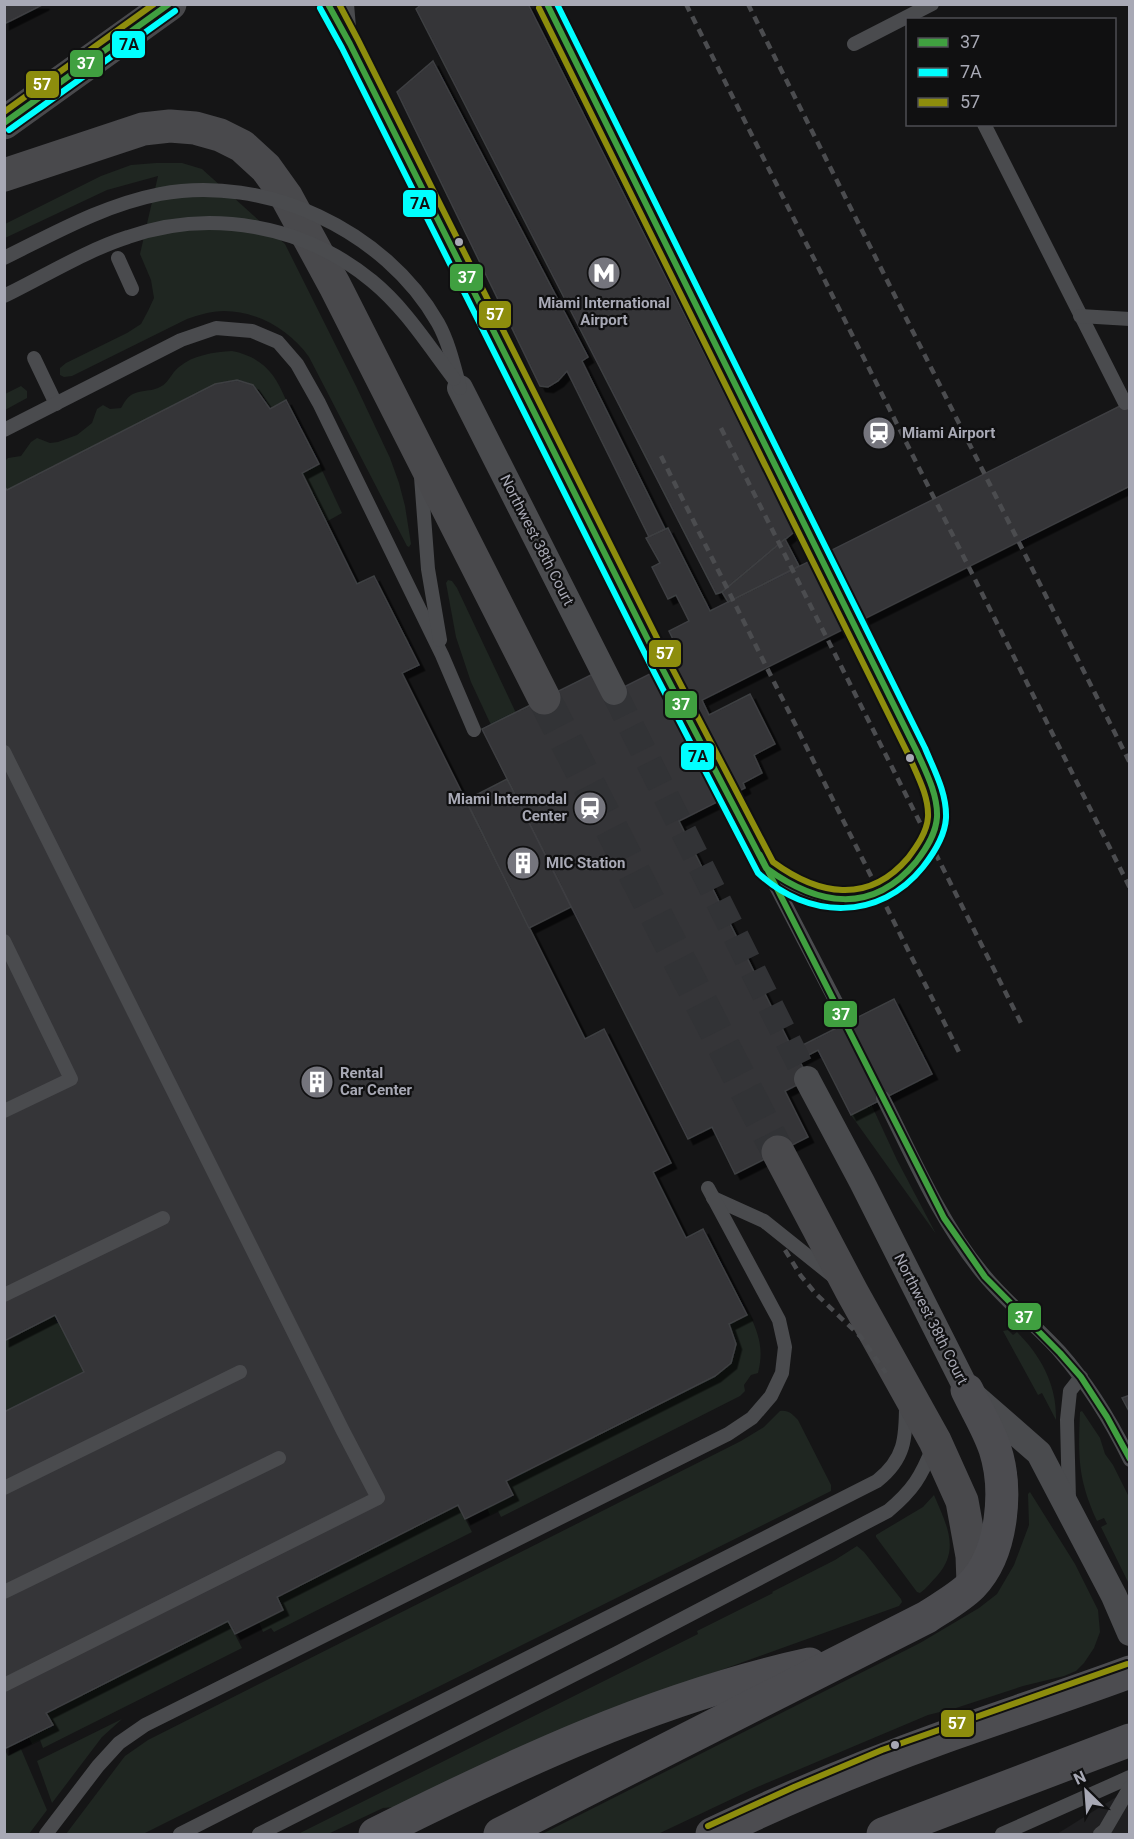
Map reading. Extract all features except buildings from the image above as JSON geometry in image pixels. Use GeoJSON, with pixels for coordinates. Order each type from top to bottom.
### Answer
{"type":"FeatureCollection","features":[{"type":"Feature","properties":{"kind":"main road"},"geometry":{"type":"LineString","coordinates":[[500,1834],[927,1617],[973,1584],[989,1558],[995,1541],[1002,1501],[1000,1471],[994,1447],[967,1390]]}},
{"type":"Feature","properties":{"kind":"main road"},"geometry":{"type":"LineString","coordinates":[[375,1834],[497,1774],[588,1736],[758,1676],[853,1655]]}},
{"type":"Feature","properties":{"kind":"main road"},"geometry":{"type":"LineString","coordinates":[[712,1834],[839,1778],[944,1737],[1130,1672]]}},
{"type":"Feature","properties":{"kind":"main road"},"geometry":{"type":"LineString","coordinates":[[883,1834],[1130,1740]]}},
{"type":"Feature","properties":{"kind":"street"},"geometry":{"type":"LineString","coordinates":[[4,123],[170,4]]}},
{"type":"Feature","properties":{"kind":"street"},"geometry":{"type":"LineString","coordinates":[[4,175],[143,129],[170,126],[212,132],[242,146],[266,168],[286,196],[335,286],[544,698]]}},
{"type":"Feature","properties":{"kind":"street","name":"Northwest 38th Court"},"geometry":{"type":"LineString","coordinates":[[460,388],[614,692]]}},
{"type":"Feature","properties":{"kind":"street","name":"Northwest 38th Court"},"geometry":{"type":"LineString","coordinates":[[807,1079],[967,1390],[1039,1453],[1114,1596],[1130,1633]]}},
{"type":"Feature","properties":{"kind":"street"},"geometry":{"type":"LineString","coordinates":[[778,1152],[852,1292],[935,1441],[962,1501],[972,1556],[973,1584]]}},
{"type":"Feature","properties":{"kind":"lane"},"geometry":{"type":"LineString","coordinates":[[328,4],[662,668]]}},
{"type":"Feature","properties":{"kind":"lane"},"geometry":{"type":"LineString","coordinates":[[347,4],[350,44]]}},
{"type":"Feature","properties":{"kind":"lane"},"geometry":{"type":"LineString","coordinates":[[547,4],[917,752],[933,792],[937,814],[935,831],[912,868],[899,882],[888,888],[854,899],[837,900],[791,886],[766,868]]}},
{"type":"Feature","properties":{"kind":"lane"},"geometry":{"type":"LineString","coordinates":[[909,18],[928,9]]}},
{"type":"Feature","properties":{"kind":"lane"},"geometry":{"type":"LineString","coordinates":[[854,44],[906,19]]}},
{"type":"Feature","properties":{"kind":"lane"},"geometry":{"type":"LineString","coordinates":[[985,126],[1125,403]]}},
{"type":"Feature","properties":{"kind":"lane"},"geometry":{"type":"LineString","coordinates":[[4,258],[95,213],[162,194],[183,191],[231,191],[280,201],[343,229],[392,265],[411,286],[438,324],[446,340],[460,388]]}},
{"type":"Feature","properties":{"kind":"lane"},"geometry":{"type":"LineString","coordinates":[[4,296],[101,248],[140,233],[196,222],[216,222],[268,230],[317,246],[338,257],[373,281],[404,312],[460,388]]}},
{"type":"Feature","properties":{"kind":"lane"},"geometry":{"type":"LineString","coordinates":[[118,258],[132,289]]}},
{"type":"Feature","properties":{"kind":"lane"},"geometry":{"type":"LineString","coordinates":[[1080,316],[1130,319]]}},
{"type":"Feature","properties":{"kind":"lane"},"geometry":{"type":"LineString","coordinates":[[4,430],[181,340],[216,328],[252,331],[278,342],[297,364],[319,403],[442,655],[474,730]]}},
{"type":"Feature","properties":{"kind":"lane"},"geometry":{"type":"LineString","coordinates":[[34,358],[56,404]]}},
{"type":"Feature","properties":{"kind":"lane"},"geometry":{"type":"LineString","coordinates":[[420,454],[428,569],[442,655]]}},
{"type":"Feature","properties":{"kind":"lane"},"geometry":{"type":"LineString","coordinates":[[4,752],[378,1498],[4,1685]]}},
{"type":"Feature","properties":{"kind":"lane"},"geometry":{"type":"LineString","coordinates":[[729,796],[847,1023]]}},
{"type":"Feature","properties":{"kind":"lane"},"geometry":{"type":"LineString","coordinates":[[4,941],[71,1079],[4,1111]]}},
{"type":"Feature","properties":{"kind":"lane"},"geometry":{"type":"LineString","coordinates":[[883,1098],[944,1218],[963,1247],[992,1285],[1059,1351],[1081,1377],[1130,1460]]}},
{"type":"Feature","properties":{"kind":"lane"},"geometry":{"type":"LineString","coordinates":[[46,1834],[98,1766],[119,1743],[145,1725],[717,1439],[752,1418],[778,1385],[785,1347],[779,1320],[710,1193],[764,1221],[852,1292]]}},
{"type":"Feature","properties":{"kind":"lane"},"geometry":{"type":"LineString","coordinates":[[4,1295],[163,1218]]}},
{"type":"Feature","properties":{"kind":"lane"},"geometry":{"type":"LineString","coordinates":[[4,1488],[240,1372]]}},
{"type":"Feature","properties":{"kind":"lane"},"geometry":{"type":"LineString","coordinates":[[1070,1509],[1067,1420],[1070,1391],[1081,1377]]}},
{"type":"Feature","properties":{"kind":"lane"},"geometry":{"type":"LineString","coordinates":[[180,1834],[877,1481],[894,1464],[904,1446],[906,1390]]}},
{"type":"Feature","properties":{"kind":"lane"},"geometry":{"type":"LineString","coordinates":[[258,1834],[617,1653],[888,1510],[908,1494],[916,1484],[922,1475],[935,1441]]}},
{"type":"Feature","properties":{"kind":"lane"},"geometry":{"type":"LineString","coordinates":[[4,1592],[279,1458]]}},
{"type":"Feature","properties":{"kind":"lane"},"geometry":{"type":"LineString","coordinates":[[1002,1834],[1130,1777]]}},
{"type":"Feature","properties":{"kind":"lane"},"geometry":{"type":"LineString","coordinates":[[1100,1834],[1105,1830],[1130,1787]]}},
{"type":"Feature","properties":{"kind":"shaded area"},"geometry":{"type":"Polygon","coordinates":[[[182,163],[202,169],[285,244],[390,458],[405,506],[411,544],[409,547],[309,357],[292,338],[260,318],[249,314],[219,311],[187,319],[72,376],[60,375],[60,368],[66,363],[141,324],[148,311],[154,298],[151,280],[140,254],[158,176],[107,190],[5,238],[5,224],[101,176],[131,165],[182,163]]]}},
{"type":"Feature","properties":{"kind":"shaded area"},"geometry":{"type":"Polygon","coordinates":[[[232,351],[252,357],[266,368],[277,382],[286,400],[270,409],[260,392],[248,383],[234,381],[215,384],[7,490],[5,461],[8,458],[21,456],[31,442],[37,438],[50,443],[77,435],[92,423],[97,409],[103,405],[110,409],[121,408],[130,396],[163,385],[176,369],[185,363],[211,353],[232,351]]]}},
{"type":"Feature","properties":{"kind":"shaded area"},"geometry":{"type":"Polygon","coordinates":[[[21,386],[27,391],[27,398],[5,410],[5,394],[21,386]]]}},
{"type":"Feature","properties":{"kind":"shaded area"},"geometry":{"type":"Polygon","coordinates":[[[319,464],[342,513],[326,522],[302,473],[319,464]]]}},
{"type":"Feature","properties":{"kind":"shaded area"},"geometry":{"type":"Polygon","coordinates":[[[448,580],[452,581],[457,588],[516,713],[491,725],[471,682],[456,637],[446,583],[448,580]]]}},
{"type":"Feature","properties":{"kind":"shaded area"},"geometry":{"type":"Polygon","coordinates":[[[871,1104],[897,1160],[936,1234],[851,1115],[871,1104]]]}},
{"type":"Feature","properties":{"kind":"shaded area"},"geometry":{"type":"Polygon","coordinates":[[[749,1313],[760,1342],[761,1357],[758,1373],[751,1375],[744,1385],[745,1391],[740,1396],[501,1517],[498,1511],[490,1515],[487,1508],[506,1481],[715,1376],[731,1363],[736,1344],[729,1324],[749,1313]]]}},
{"type":"Feature","properties":{"kind":"shaded area"},"geometry":{"type":"Polygon","coordinates":[[[55,1315],[84,1372],[5,1412],[5,1341],[55,1315]]]}},
{"type":"Feature","properties":{"kind":"shaded area"},"geometry":{"type":"Polygon","coordinates":[[[1008,1330],[1013,1335],[1017,1332],[1026,1341],[1046,1372],[1054,1395],[1056,1420],[1042,1393],[1038,1395],[1003,1331],[1008,1330]]]}},
{"type":"Feature","properties":{"kind":"shaded area"},"geometry":{"type":"Polygon","coordinates":[[[780,1411],[792,1414],[798,1420],[831,1485],[831,1491],[143,1834],[66,1834],[125,1756],[148,1740],[741,1441],[764,1427],[780,1411]]]}},
{"type":"Feature","properties":{"kind":"shaded area"},"geometry":{"type":"Polygon","coordinates":[[[1082,1411],[1100,1438],[1105,1454],[1129,1497],[1129,1584],[1101,1527],[1107,1524],[1104,1518],[1097,1521],[1086,1493],[1079,1456],[1080,1412],[1082,1411]]]}},
{"type":"Feature","properties":{"kind":"shaded area"},"geometry":{"type":"Polygon","coordinates":[[[1030,1492],[1075,1564],[1098,1610],[1100,1632],[1094,1648],[1076,1671],[928,1715],[755,1788],[658,1834],[542,1834],[920,1643],[979,1608],[997,1594],[1014,1565],[1029,1525],[1028,1494],[1030,1492]]]}},
{"type":"Feature","properties":{"kind":"shaded area"},"geometry":{"type":"Polygon","coordinates":[[[934,1495],[947,1526],[950,1546],[944,1566],[920,1593],[876,1535],[923,1507],[934,1495]]]}},
{"type":"Feature","properties":{"kind":"shaded area"},"geometry":{"type":"Polygon","coordinates":[[[458,1505],[472,1532],[274,1632],[271,1628],[263,1632],[259,1622],[283,1610],[277,1597],[458,1505]]]}},
{"type":"Feature","properties":{"kind":"shaded area"},"geometry":{"type":"Polygon","coordinates":[[[857,1546],[901,1599],[899,1606],[638,1700],[395,1807],[383,1808],[328,1834],[298,1834],[698,1634],[697,1631],[773,1593],[857,1546]]]}},
{"type":"Feature","properties":{"kind":"shaded area"},"geometry":{"type":"Polygon","coordinates":[[[228,1621],[242,1648],[43,1748],[40,1740],[32,1744],[29,1737],[52,1726],[46,1713],[228,1621]]]}},
{"type":"Feature","properties":{"kind":"shaded area"},"geometry":{"type":"Polygon","coordinates":[[[122,1719],[102,1737],[52,1803],[37,1761],[122,1719]]]}},
{"type":"Feature","properties":{"kind":"shaded area"},"geometry":{"type":"Polygon","coordinates":[[[21,1749],[47,1810],[29,1834],[5,1834],[5,1750],[8,1756],[21,1749]]]}},
{"type":"Feature","properties":{"kind":"shaded area"},"geometry":{"type":"Polygon","coordinates":[[[1129,1789],[1129,1834],[1057,1834],[1129,1789]]]}},
{"type":"Feature","properties":{"kind":"tunnel"},"geometry":{"type":"LineString","coordinates":[[614,692],[807,1079]]}},
{"type":"Feature","properties":{"kind":"tunnel"},"geometry":{"type":"LineString","coordinates":[[544,698],[778,1152]]}},
{"type":"Feature","properties":{"kind":"railway"},"geometry":{"type":"LineString","coordinates":[[686,4],[1130,888]]}},
{"type":"Feature","properties":{"kind":"railway"},"geometry":{"type":"LineString","coordinates":[[748,4],[1130,763]]}},
{"type":"Feature","properties":{"kind":"railway"},"geometry":{"type":"LineString","coordinates":[[721,428],[1021,1023]]}},
{"type":"Feature","properties":{"kind":"railway"},"geometry":{"type":"LineString","coordinates":[[661,456],[960,1054]]}},
{"type":"Feature","properties":{"kind":"railway"},"geometry":{"type":"LineString","coordinates":[[785,1250],[801,1276],[816,1294],[861,1337],[886,1373]]}},
{"type":"Feature","properties":{"kind":"transit line","name":"57"},"geometry":{"type":"LineString","coordinates":[[4,112],[154,4]]}},
{"type":"Feature","properties":{"kind":"transit line","name":"37"},"geometry":{"type":"LineString","coordinates":[[4,123],[169,4]]}},
{"type":"Feature","properties":{"kind":"transit line","name":"37"},"geometry":{"type":"LineString","coordinates":[[328,4],[662,668],[766,868],[785,881],[824,897],[843,899],[862,897],[881,891],[899,879],[916,862],[933,835],[937,809],[931,784],[547,4]]}},
{"type":"Feature","properties":{"kind":"transit line","name":"57"},"geometry":{"type":"LineString","coordinates":[[339,4],[670,664],[773,862],[807,882],[825,888],[860,889],[893,873],[918,844],[924,833],[928,817],[927,801],[922,786],[539,8]]}},
{"type":"Feature","properties":{"kind":"transit line","name":"7A"},"geometry":{"type":"LineString","coordinates":[[320,8],[654,672],[758,873],[778,888],[799,899],[821,906],[843,908],[865,905],[886,897],[906,885],[935,850],[944,831],[946,818],[939,782],[925,748],[557,4]]}},
{"type":"Feature","properties":{"kind":"transit line","name":"7A"},"geometry":{"type":"LineString","coordinates":[[9,130],[175,11]]}},
{"type":"Feature","properties":{"kind":"transit line","name":"37"},"geometry":{"type":"LineString","coordinates":[[760,855],[944,1218],[985,1277],[1081,1377],[1107,1417],[1130,1459]]}},
{"type":"Feature","properties":{"kind":"transit line","name":"57"},"geometry":{"type":"LineString","coordinates":[[708,1826],[882,1750],[1127,1664]]}},
{"type":"Feature","properties":{"kind":"place","name":"Miami International Airport"},"geometry":{"type":"Point","coordinates":[604,273]}},
{"type":"Feature","properties":{"kind":"place","name":"Miami Airport"},"geometry":{"type":"Point","coordinates":[879,433]}},
{"type":"Feature","properties":{"kind":"place","name":"Miami Intermodal Center"},"geometry":{"type":"Point","coordinates":[590,808]}},
{"type":"Feature","properties":{"kind":"place","name":"MIC Station"},"geometry":{"type":"Point","coordinates":[523,863]}},
{"type":"Feature","properties":{"kind":"place","name":"Rental Car Center"},"geometry":{"type":"Point","coordinates":[317,1082]}}]}
